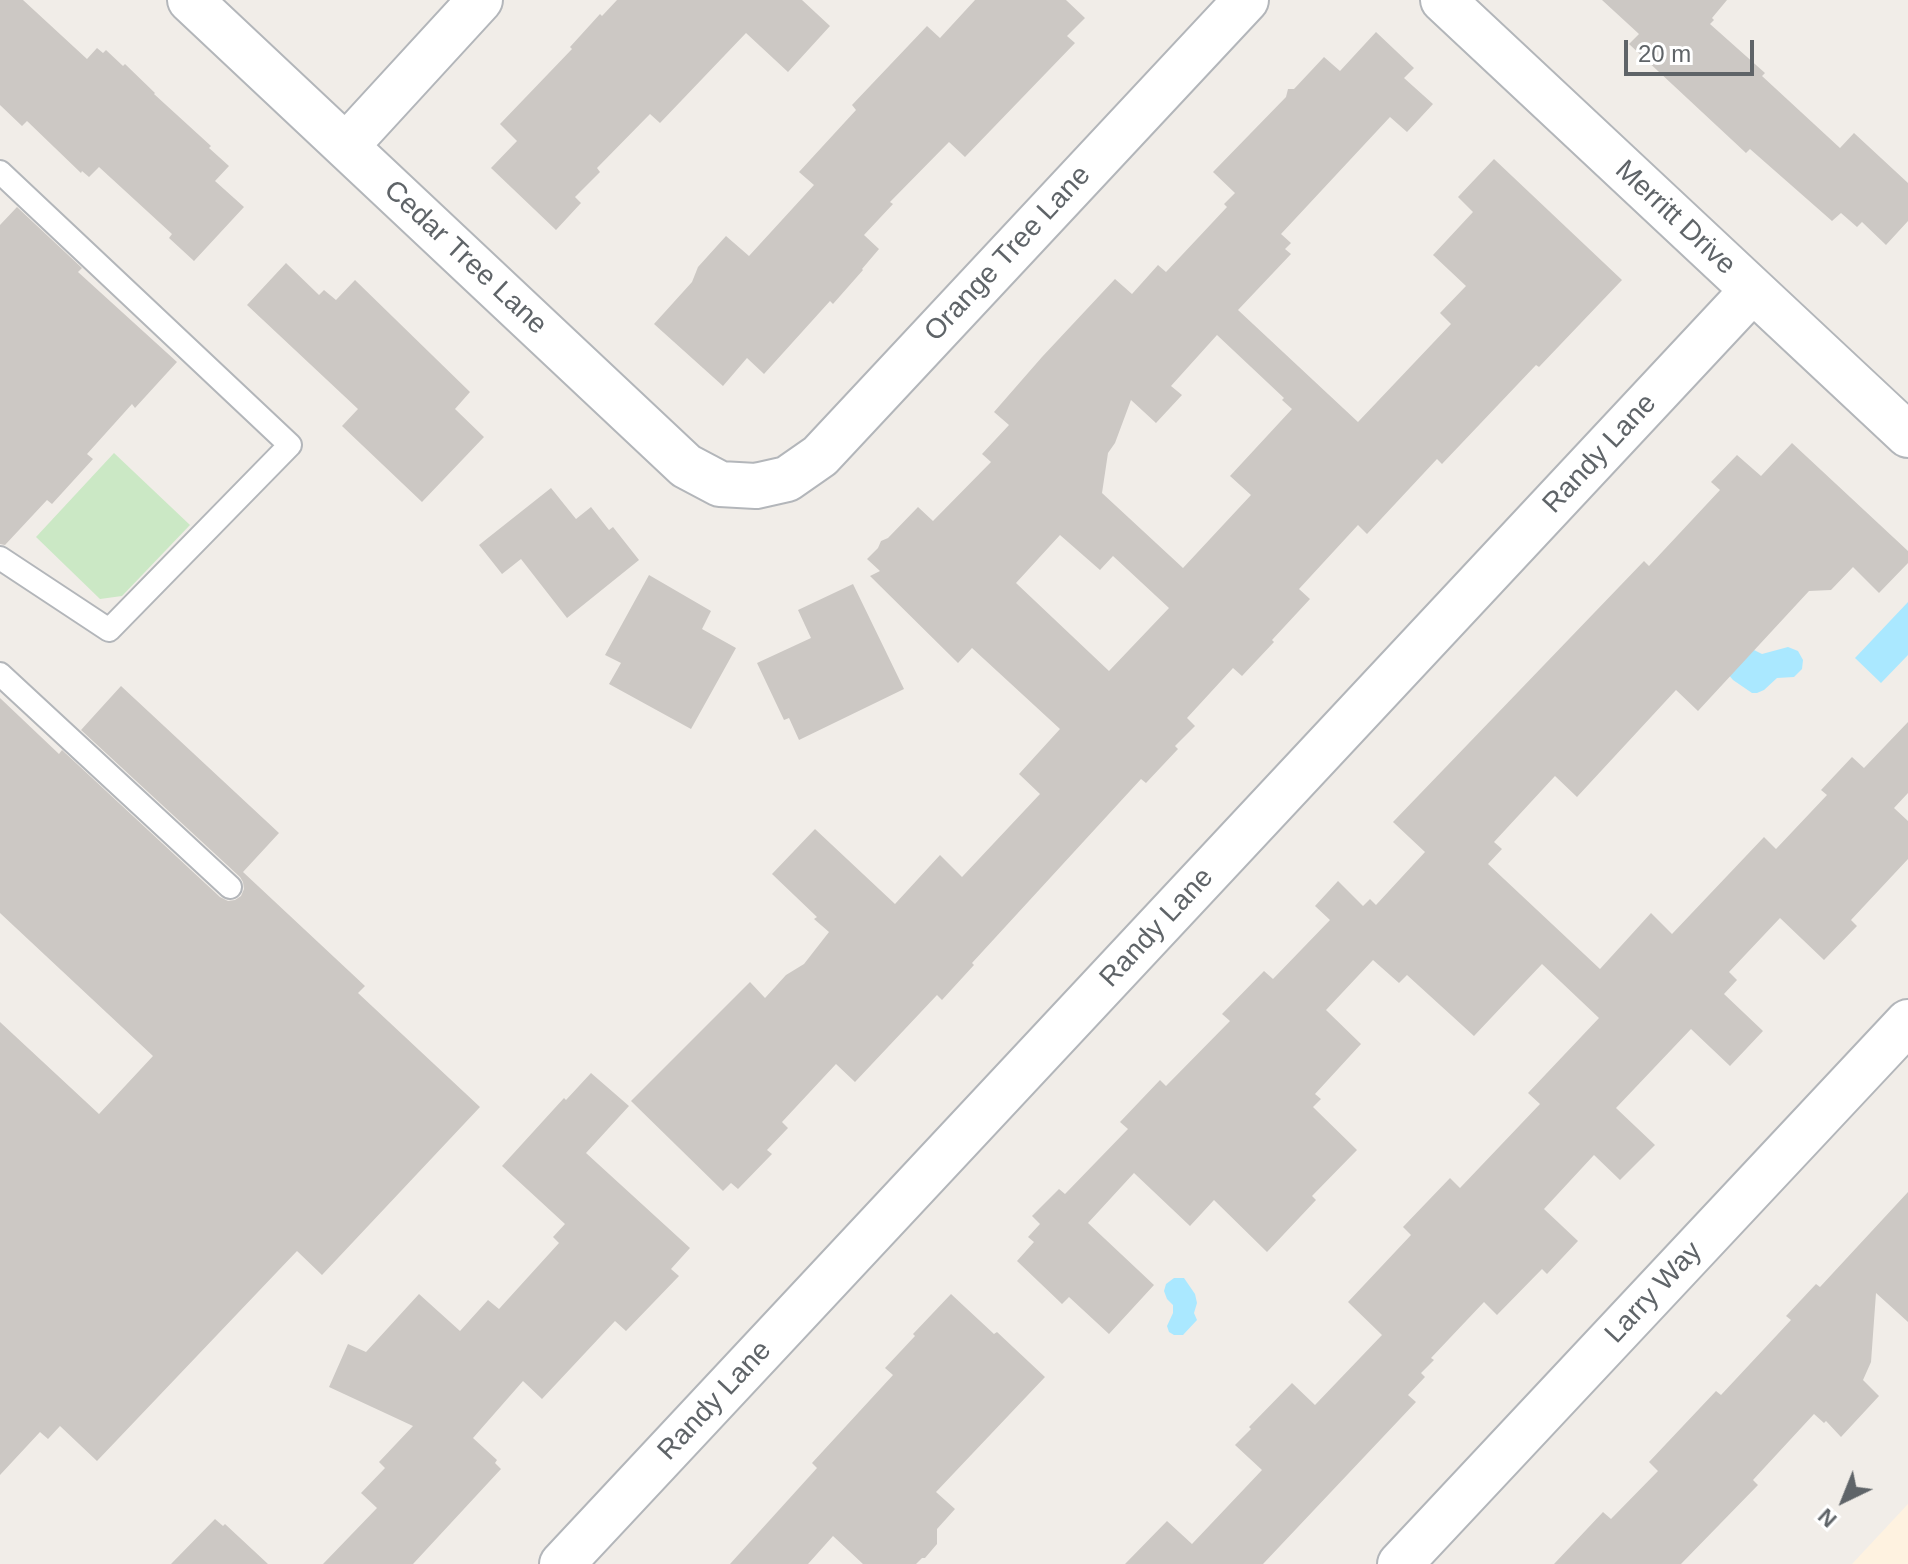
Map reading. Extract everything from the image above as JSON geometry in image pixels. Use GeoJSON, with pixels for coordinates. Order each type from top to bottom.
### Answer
{"type":"FeatureCollection","features":[{"type":"Feature","properties":{"kind":"street","name":"Cedar Tree Lane"},"geometry":{"type":"LineString","coordinates":[[190,0],[686,466],[720,484],[756,486]]}},
{"type":"Feature","properties":{"kind":"street"},"geometry":{"type":"LineString","coordinates":[[346,146],[480,0]]}},
{"type":"Feature","properties":{"kind":"street","name":"Orange Tree Lane"},"geometry":{"type":"LineString","coordinates":[[756,486],[787,479],[820,456],[1246,0]]}},
{"type":"Feature","properties":{"kind":"street","name":"Merritt Drive"},"geometry":{"type":"LineString","coordinates":[[1443,0],[1908,435]]}},
{"type":"Feature","properties":{"kind":"street","name":"Randy Lane"},"geometry":{"type":"LineString","coordinates":[[562,1564],[1752,291]]}},
{"type":"Feature","properties":{"kind":"street","name":"Larry Way"},"geometry":{"type":"LineString","coordinates":[[1400,1564],[1908,1022]]}},
{"type":"Feature","properties":{"kind":"lane"},"geometry":{"type":"LineString","coordinates":[[0,172],[290,445],[109,630],[0,558]]}},
{"type":"Feature","properties":{"kind":"lane"},"geometry":{"type":"LineString","coordinates":[[0,674],[230,887]]}},
{"type":"Feature","properties":{"kind":"shaded area"},"geometry":{"type":"Polygon","coordinates":[[[1908,1504],[1908,1564],[1852,1564],[1908,1504]]]}},
{"type":"Feature","properties":{"kind":"green space"},"geometry":{"type":"Polygon","coordinates":[[[114,453],[190,525],[122,596],[100,599],[36,537],[114,453]]]}},
{"type":"Feature","properties":{"kind":"water"},"geometry":{"type":"Polygon","coordinates":[[[1908,602],[1908,655],[1881,683],[1855,658],[1908,602]]]}},
{"type":"Feature","properties":{"kind":"water"},"geometry":{"type":"Polygon","coordinates":[[[1788,647],[1798,651],[1803,660],[1802,669],[1794,677],[1777,678],[1757,693],[1752,693],[1727,673],[1754,650],[1762,654],[1788,647]]]}},
{"type":"Feature","properties":{"kind":"water"},"geometry":{"type":"Polygon","coordinates":[[[1174,1278],[1184,1278],[1197,1303],[1194,1313],[1197,1320],[1183,1335],[1174,1335],[1167,1326],[1173,1305],[1164,1291],[1166,1284],[1174,1278]]]}},
{"type":"Feature","properties":{"kind":"building"},"geometry":{"type":"Polygon","coordinates":[[[0,0],[23,0],[87,59],[97,48],[103,53],[106,50],[123,66],[125,64],[229,166],[215,181],[244,207],[194,261],[169,238],[172,234],[99,167],[89,177],[81,173],[27,121],[22,126],[0,105],[0,0]]]}},
{"type":"Feature","properties":{"kind":"building"},"geometry":{"type":"Polygon","coordinates":[[[617,0],[802,0],[830,26],[788,72],[746,33],[660,123],[650,114],[597,168],[600,172],[575,197],[581,203],[556,230],[491,168],[517,141],[500,124],[572,49],[570,47],[600,14],[602,16],[617,0]]]}},
{"type":"Feature","properties":{"kind":"building"},"geometry":{"type":"Polygon","coordinates":[[[975,0],[1066,0],[1085,18],[1067,36],[1075,43],[965,157],[949,142],[890,202],[893,204],[864,235],[879,249],[833,304],[830,301],[764,374],[747,358],[723,386],[654,324],[692,282],[698,267],[726,236],[749,256],[814,185],[799,172],[856,110],[852,105],[927,26],[940,38],[975,0]]]}},
{"type":"Feature","properties":{"kind":"building"},"geometry":{"type":"Polygon","coordinates":[[[1602,0],[1727,0],[1710,24],[1765,73],[1762,76],[1840,148],[1854,133],[1908,183],[1908,221],[1886,245],[1862,222],[1857,227],[1841,213],[1832,221],[1750,149],[1746,153],[1629,44],[1639,34],[1602,0]]]}},
{"type":"Feature","properties":{"kind":"building"},"geometry":{"type":"Polygon","coordinates":[[[1376,32],[1414,68],[1404,78],[1433,104],[1407,132],[1390,117],[1281,234],[1291,243],[1285,249],[1291,254],[1238,310],[1358,422],[1451,324],[1440,313],[1466,286],[1433,255],[1473,212],[1458,197],[1494,159],[1622,280],[1442,464],[1437,459],[1367,534],[1358,525],[1299,589],[1310,599],[1272,640],[1274,642],[1242,676],[1233,668],[1187,718],[1195,726],[1175,746],[1178,749],[1146,783],[1141,779],[972,963],[974,965],[942,1000],[937,995],[855,1082],[836,1064],[782,1122],[788,1128],[767,1150],[772,1154],[738,1189],[731,1183],[723,1191],[631,1101],[750,982],[765,998],[786,975],[804,964],[829,932],[772,874],[815,829],[895,904],[940,855],[962,877],[1040,794],[1019,774],[1060,729],[972,648],[958,663],[870,576],[880,571],[867,559],[881,541],[888,538],[918,507],[933,521],[991,462],[982,454],[1009,425],[994,412],[1115,279],[1132,294],[1158,265],[1166,272],[1227,207],[1224,204],[1235,193],[1213,172],[1286,97],[1288,89],[1294,89],[1324,57],[1340,71],[1376,32]],[[1217,335],[1171,386],[1182,395],[1156,423],[1131,400],[1115,443],[1108,453],[1102,493],[1183,568],[1251,495],[1230,476],[1292,409],[1217,335]],[[1060,535],[1016,583],[1109,671],[1169,608],[1113,556],[1100,570],[1060,535]]]}},
{"type":"Feature","properties":{"kind":"building"},"geometry":{"type":"Polygon","coordinates":[[[17,207],[82,268],[78,272],[177,362],[135,408],[132,404],[87,454],[93,459],[52,504],[47,500],[5,545],[0,544],[0,225],[17,207]]]}},
{"type":"Feature","properties":{"kind":"building"},"geometry":{"type":"Polygon","coordinates":[[[286,263],[319,295],[324,290],[336,300],[355,280],[470,392],[455,409],[484,437],[422,502],[342,426],[358,409],[247,305],[286,263]]]}},
{"type":"Feature","properties":{"kind":"building"},"geometry":{"type":"Polygon","coordinates":[[[1792,443],[1908,551],[1908,563],[1879,593],[1853,567],[1831,590],[1809,591],[1698,711],[1676,690],[1577,797],[1555,776],[1494,842],[1502,849],[1488,864],[1600,969],[1651,913],[1672,934],[1764,837],[1776,849],[1827,795],[1821,790],[1852,757],[1864,768],[1908,722],[1908,793],[1894,808],[1908,821],[1908,859],[1851,920],[1857,926],[1824,960],[1780,918],[1729,972],[1737,980],[1724,994],[1763,1031],[1730,1066],[1691,1029],[1616,1108],[1655,1145],[1620,1180],[1594,1155],[1544,1209],[1578,1241],[1547,1274],[1542,1269],[1497,1315],[1484,1302],[1431,1358],[1434,1360],[1421,1373],[1425,1377],[1408,1395],[1416,1402],[1263,1564],[1125,1564],[1167,1521],[1192,1544],[1262,1470],[1235,1445],[1251,1429],[1249,1427],[1292,1383],[1315,1405],[1382,1335],[1348,1302],[1411,1235],[1403,1227],[1450,1178],[1460,1188],[1540,1104],[1528,1093],[1599,1018],[1542,964],[1474,1036],[1407,975],[1399,983],[1373,960],[1326,1010],[1361,1044],[1315,1094],[1321,1099],[1313,1107],[1357,1150],[1312,1196],[1316,1200],[1267,1252],[1214,1200],[1190,1226],[1134,1173],[1088,1223],[1154,1285],[1109,1334],[1069,1297],[1062,1304],[1017,1261],[1034,1242],[1028,1237],[1040,1224],[1032,1216],[1059,1189],[1065,1194],[1128,1129],[1120,1122],[1160,1080],[1166,1086],[1230,1021],[1222,1014],[1264,971],[1273,979],[1330,920],[1315,906],[1338,881],[1363,906],[1370,899],[1376,905],[1425,852],[1393,822],[1644,561],[1649,566],[1720,490],[1711,482],[1737,455],[1761,476],[1792,443]]]}},
{"type":"Feature","properties":{"kind":"building"},"geometry":{"type":"Polygon","coordinates":[[[551,488],[576,519],[591,507],[609,530],[613,527],[639,560],[567,618],[521,559],[502,574],[479,545],[551,488]]]}},
{"type":"Feature","properties":{"kind":"building"},"geometry":{"type":"Polygon","coordinates":[[[649,575],[711,611],[702,629],[736,648],[691,729],[609,684],[621,663],[605,655],[649,575]]]}},
{"type":"Feature","properties":{"kind":"building"},"geometry":{"type":"Polygon","coordinates":[[[853,584],[904,689],[799,740],[789,718],[784,720],[757,663],[811,638],[798,610],[853,584]]]}},
{"type":"Feature","properties":{"kind":"building"},"geometry":{"type":"Polygon","coordinates":[[[121,686],[279,833],[243,872],[365,986],[358,993],[480,1107],[322,1275],[297,1251],[97,1461],[60,1426],[48,1439],[40,1432],[0,1475],[0,1022],[99,1114],[153,1056],[0,913],[0,698],[59,754],[62,750],[220,897],[235,900],[244,889],[240,877],[81,730],[121,686]]]}},
{"type":"Feature","properties":{"kind":"building"},"geometry":{"type":"Polygon","coordinates":[[[591,1073],[629,1106],[586,1153],[690,1248],[671,1269],[679,1276],[626,1331],[615,1321],[542,1399],[523,1381],[473,1438],[497,1460],[495,1463],[501,1469],[413,1564],[323,1564],[377,1508],[361,1493],[385,1468],[379,1462],[413,1426],[329,1387],[348,1344],[366,1352],[419,1294],[460,1331],[488,1300],[499,1309],[559,1243],[553,1237],[565,1224],[502,1166],[591,1073]]]}},
{"type":"Feature","properties":{"kind":"building"},"geometry":{"type":"Polygon","coordinates":[[[1908,1192],[1908,1322],[1876,1293],[1871,1362],[1863,1380],[1879,1396],[1841,1437],[1826,1421],[1824,1423],[1814,1414],[1753,1480],[1758,1485],[1681,1564],[1554,1564],[1603,1512],[1611,1519],[1658,1471],[1649,1462],[1716,1391],[1721,1395],[1791,1320],[1786,1316],[1816,1284],[1820,1287],[1908,1192]]]}},
{"type":"Feature","properties":{"kind":"building"},"geometry":{"type":"Polygon","coordinates":[[[951,1294],[1045,1377],[936,1492],[955,1509],[937,1529],[937,1544],[916,1564],[863,1564],[833,1536],[808,1564],[730,1564],[817,1468],[812,1463],[893,1375],[885,1368],[951,1294]]]}},
{"type":"Feature","properties":{"kind":"building"},"geometry":{"type":"Polygon","coordinates":[[[215,1519],[223,1526],[225,1524],[268,1564],[171,1564],[215,1519]]]}}]}
